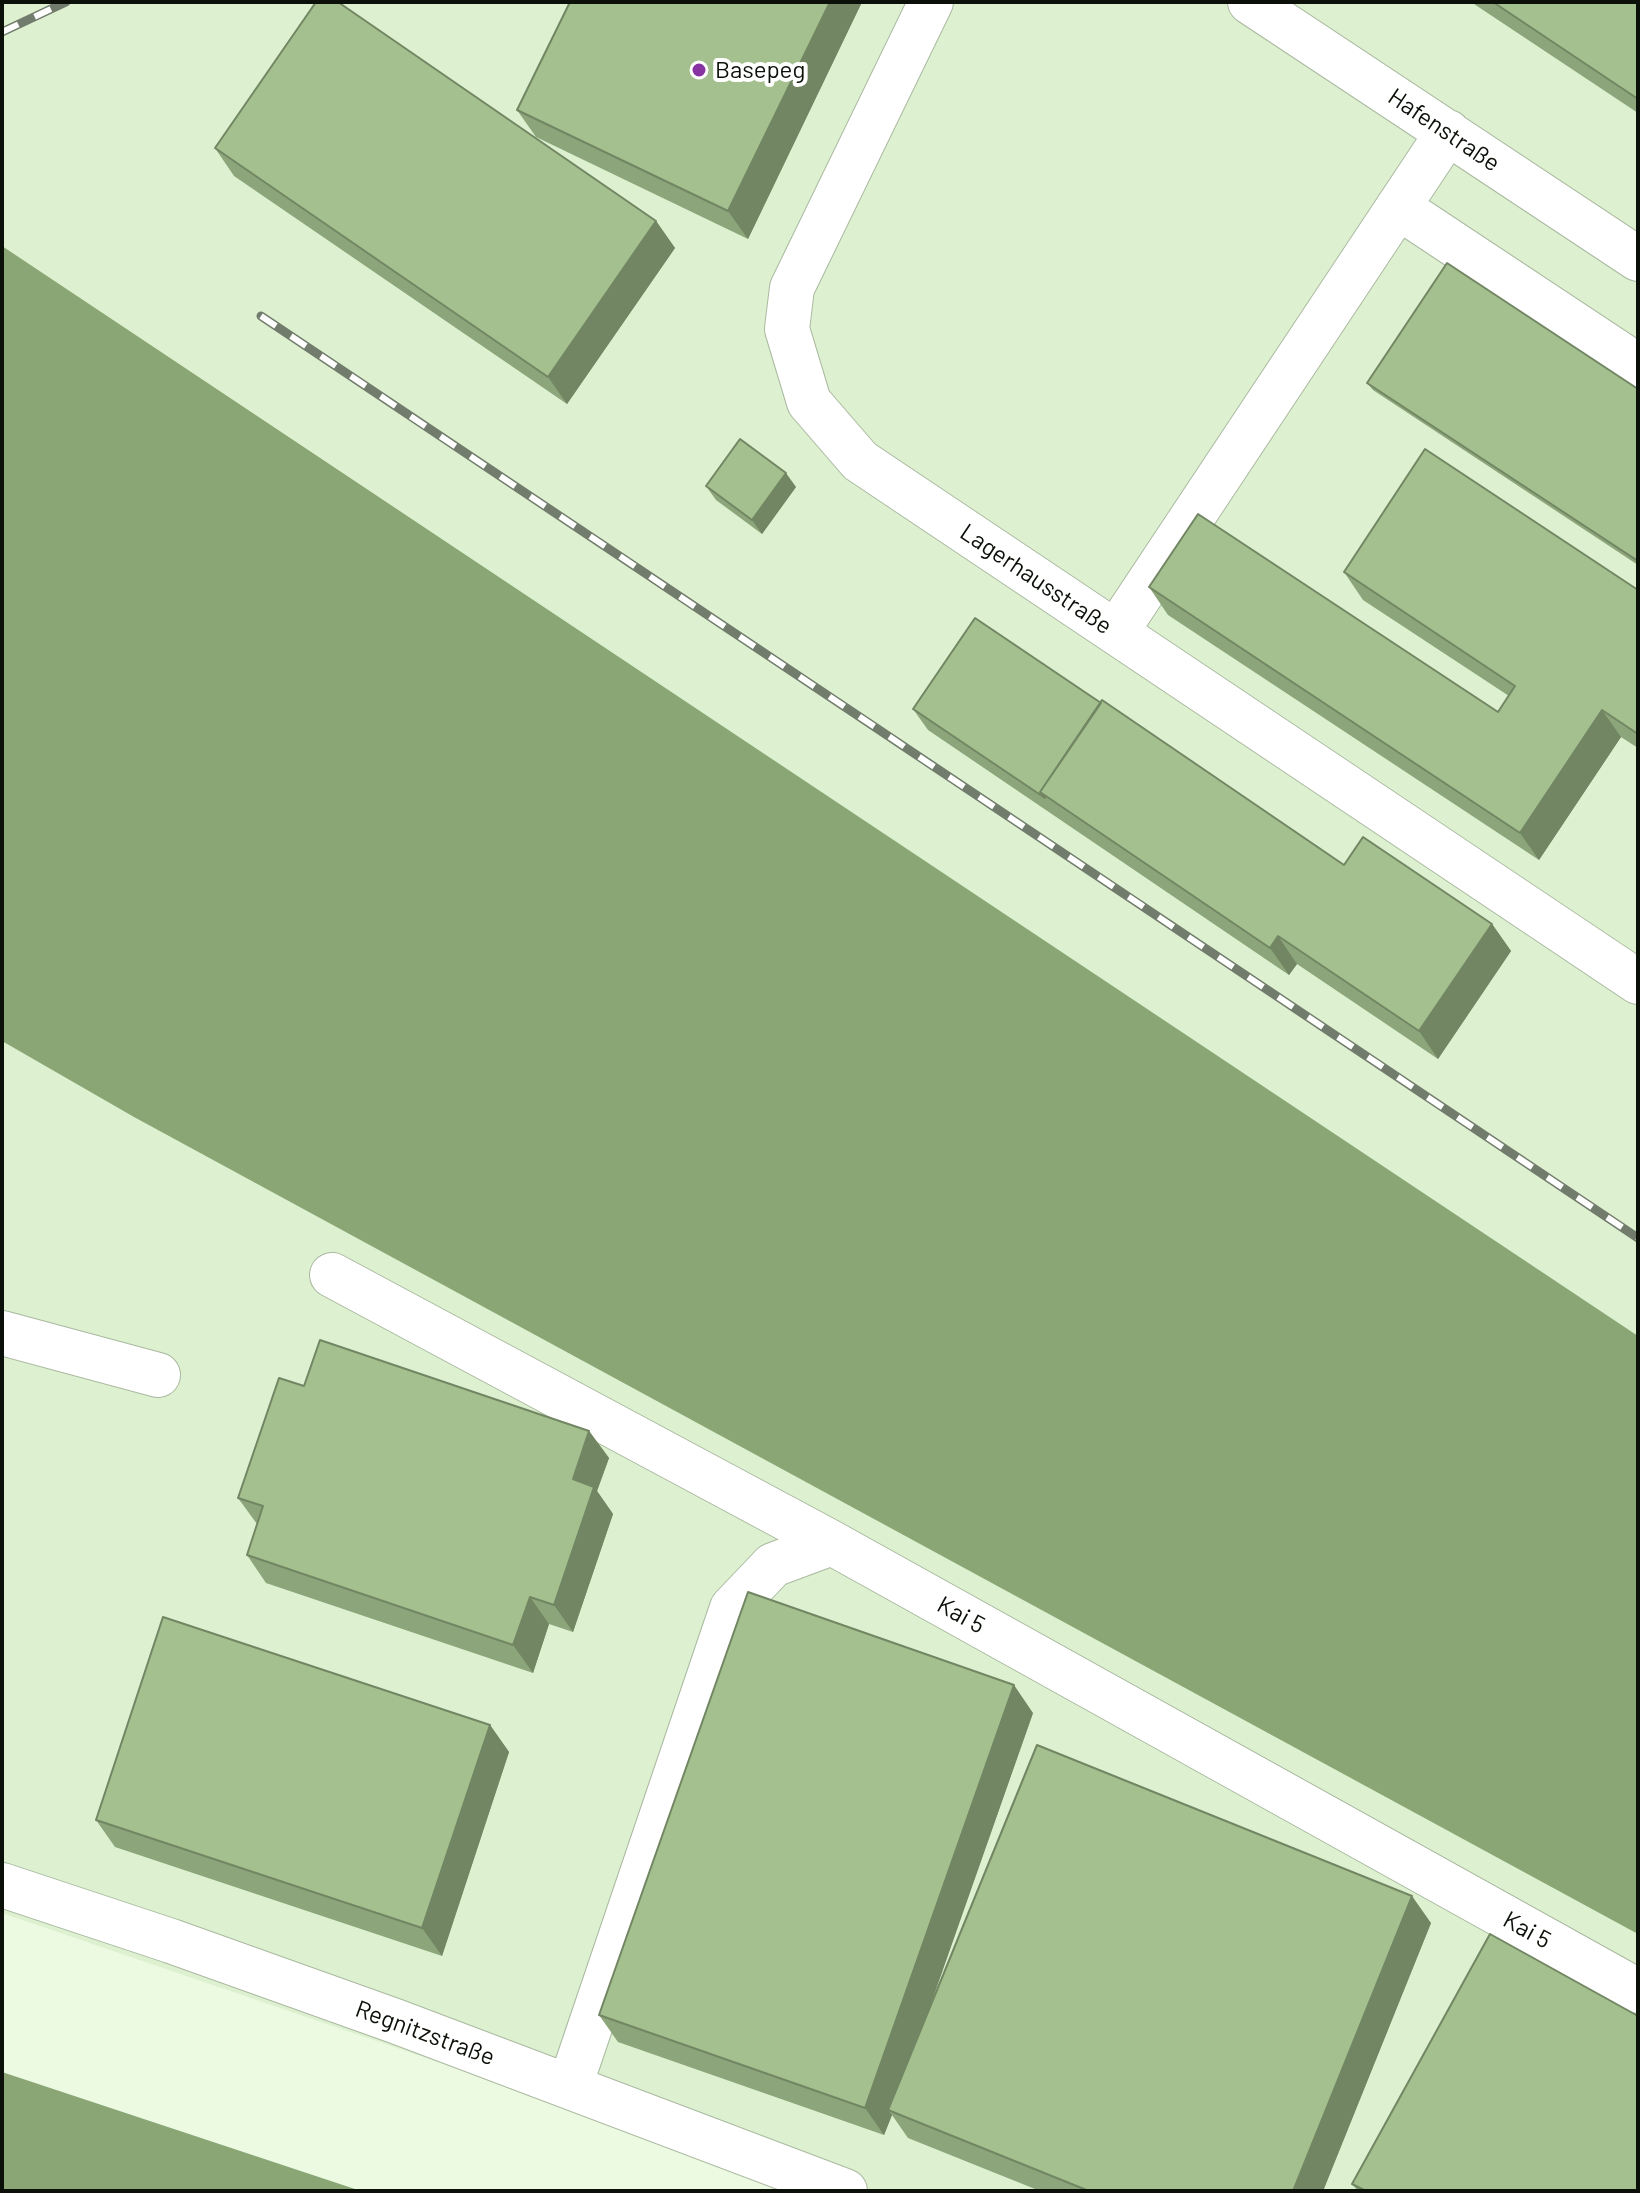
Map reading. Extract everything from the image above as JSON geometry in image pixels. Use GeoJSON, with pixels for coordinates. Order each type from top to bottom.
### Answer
{"type":"FeatureCollection","features":[{"type":"Feature","properties":{"kind":"street","name":"Lagerhausstraße"},"geometry":{"type":"LineString","coordinates":[[931,2],[792,288],[787,329],[809,402],[860,461],[1638,982]]}},
{"type":"Feature","properties":{"kind":"street","name":"Hafenstraße"},"geometry":{"type":"LineString","coordinates":[[1250,2],[1638,259]]}},
{"type":"Feature","properties":{"kind":"street"},"geometry":{"type":"LineString","coordinates":[[1116,632],[1448,132]]}},
{"type":"Feature","properties":{"kind":"street"},"geometry":{"type":"LineString","coordinates":[[1398,207],[1638,366]]}},
{"type":"Feature","properties":{"kind":"street","name":"Kai 5"},"geometry":{"type":"LineString","coordinates":[[332,1275],[832,1543],[1638,1991]]}},
{"type":"Feature","properties":{"kind":"street"},"geometry":{"type":"LineString","coordinates":[[2,1333],[158,1375]]}},
{"type":"Feature","properties":{"kind":"street"},"geometry":{"type":"LineString","coordinates":[[570,2086],[732,1608],[773,1565],[832,1543]]}},
{"type":"Feature","properties":{"kind":"street","name":"Regnitzstraße"},"geometry":{"type":"LineString","coordinates":[[2,1885],[186,1947],[570,2086],[845,2191]]}},
{"type":"Feature","properties":{"kind":"shaded area"},"geometry":{"type":"Polygon","coordinates":[[[2,2],[1638,2],[1638,2191],[784,2191],[599,2117],[2,1913],[2,2]]]}},
{"type":"Feature","properties":{"kind":"shaded area"},"geometry":{"type":"Polygon","coordinates":[[[2,246],[1638,1336],[1638,1934],[134,1117],[2,1041],[2,246]]]}},
{"type":"Feature","properties":{"kind":"shaded area"},"geometry":{"type":"Polygon","coordinates":[[[2,2072],[361,2191],[2,2191],[2,2072]]]}},
{"type":"Feature","properties":{"kind":"building"},"geometry":{"type":"Polygon","coordinates":[[[316,2],[338,2],[656,221],[548,377],[215,148],[316,2]]]}},
{"type":"Feature","properties":{"kind":"building","name":"Basepeg"},"geometry":{"type":"Polygon","coordinates":[[[570,2],[830,2],[728,211],[517,110],[570,2]]]}},
{"type":"Feature","properties":{"kind":"building"},"geometry":{"type":"Polygon","coordinates":[[[1493,2],[1638,2],[1638,99],[1493,2]]]}},
{"type":"Feature","properties":{"kind":"building"},"geometry":{"type":"Polygon","coordinates":[[[1447,263],[1638,389],[1638,561],[1367,383],[1447,263]]]}},
{"type":"Feature","properties":{"kind":"building"},"geometry":{"type":"Polygon","coordinates":[[[740,439],[786,473],[752,520],[706,486],[740,439]]]}},
{"type":"Feature","properties":{"kind":"building"},"geometry":{"type":"Polygon","coordinates":[[[1425,449],[1638,590],[1638,734],[1602,710],[1520,833],[1149,587],[1198,514],[1498,712],[1515,686],[1344,572],[1425,449]]]}},
{"type":"Feature","properties":{"kind":"building"},"geometry":{"type":"Polygon","coordinates":[[[975,618],[1101,703],[1040,792],[1045,798],[913,709],[975,618]]]}},
{"type":"Feature","properties":{"kind":"building"},"geometry":{"type":"Polygon","coordinates":[[[1102,700],[1344,865],[1363,837],[1492,924],[1419,1031],[1278,936],[1270,948],[1040,792],[1102,700]]]}},
{"type":"Feature","properties":{"kind":"building"},"geometry":{"type":"Polygon","coordinates":[[[320,1340],[589,1431],[573,1479],[594,1487],[554,1605],[530,1597],[513,1645],[247,1555],[263,1506],[238,1498],[279,1378],[304,1386],[320,1340]]]}},
{"type":"Feature","properties":{"kind":"building"},"geometry":{"type":"Polygon","coordinates":[[[748,1592],[1014,1685],[865,2108],[599,2015],[748,1592]]]}},
{"type":"Feature","properties":{"kind":"building"},"geometry":{"type":"Polygon","coordinates":[[[163,1617],[490,1725],[422,1928],[96,1820],[163,1617]]]}},
{"type":"Feature","properties":{"kind":"building"},"geometry":{"type":"Polygon","coordinates":[[[1037,1745],[1412,1896],[1293,2191],[1089,2191],[888,2110],[1037,1745]]]}},
{"type":"Feature","properties":{"kind":"building"},"geometry":{"type":"Polygon","coordinates":[[[1490,1934],[1638,2016],[1638,2191],[1366,2191],[1352,2184],[1490,1934]]]}},
{"type":"Feature","properties":{"kind":"railway"},"geometry":{"type":"LineString","coordinates":[[2,32],[66,2]]}},
{"type":"Feature","properties":{"kind":"railway"},"geometry":{"type":"LineString","coordinates":[[261,316],[1638,1238]]}},
{"type":"Feature","properties":{"kind":"place","name":"Basepeg"},"geometry":{"type":"Point","coordinates":[699,70]}}]}
